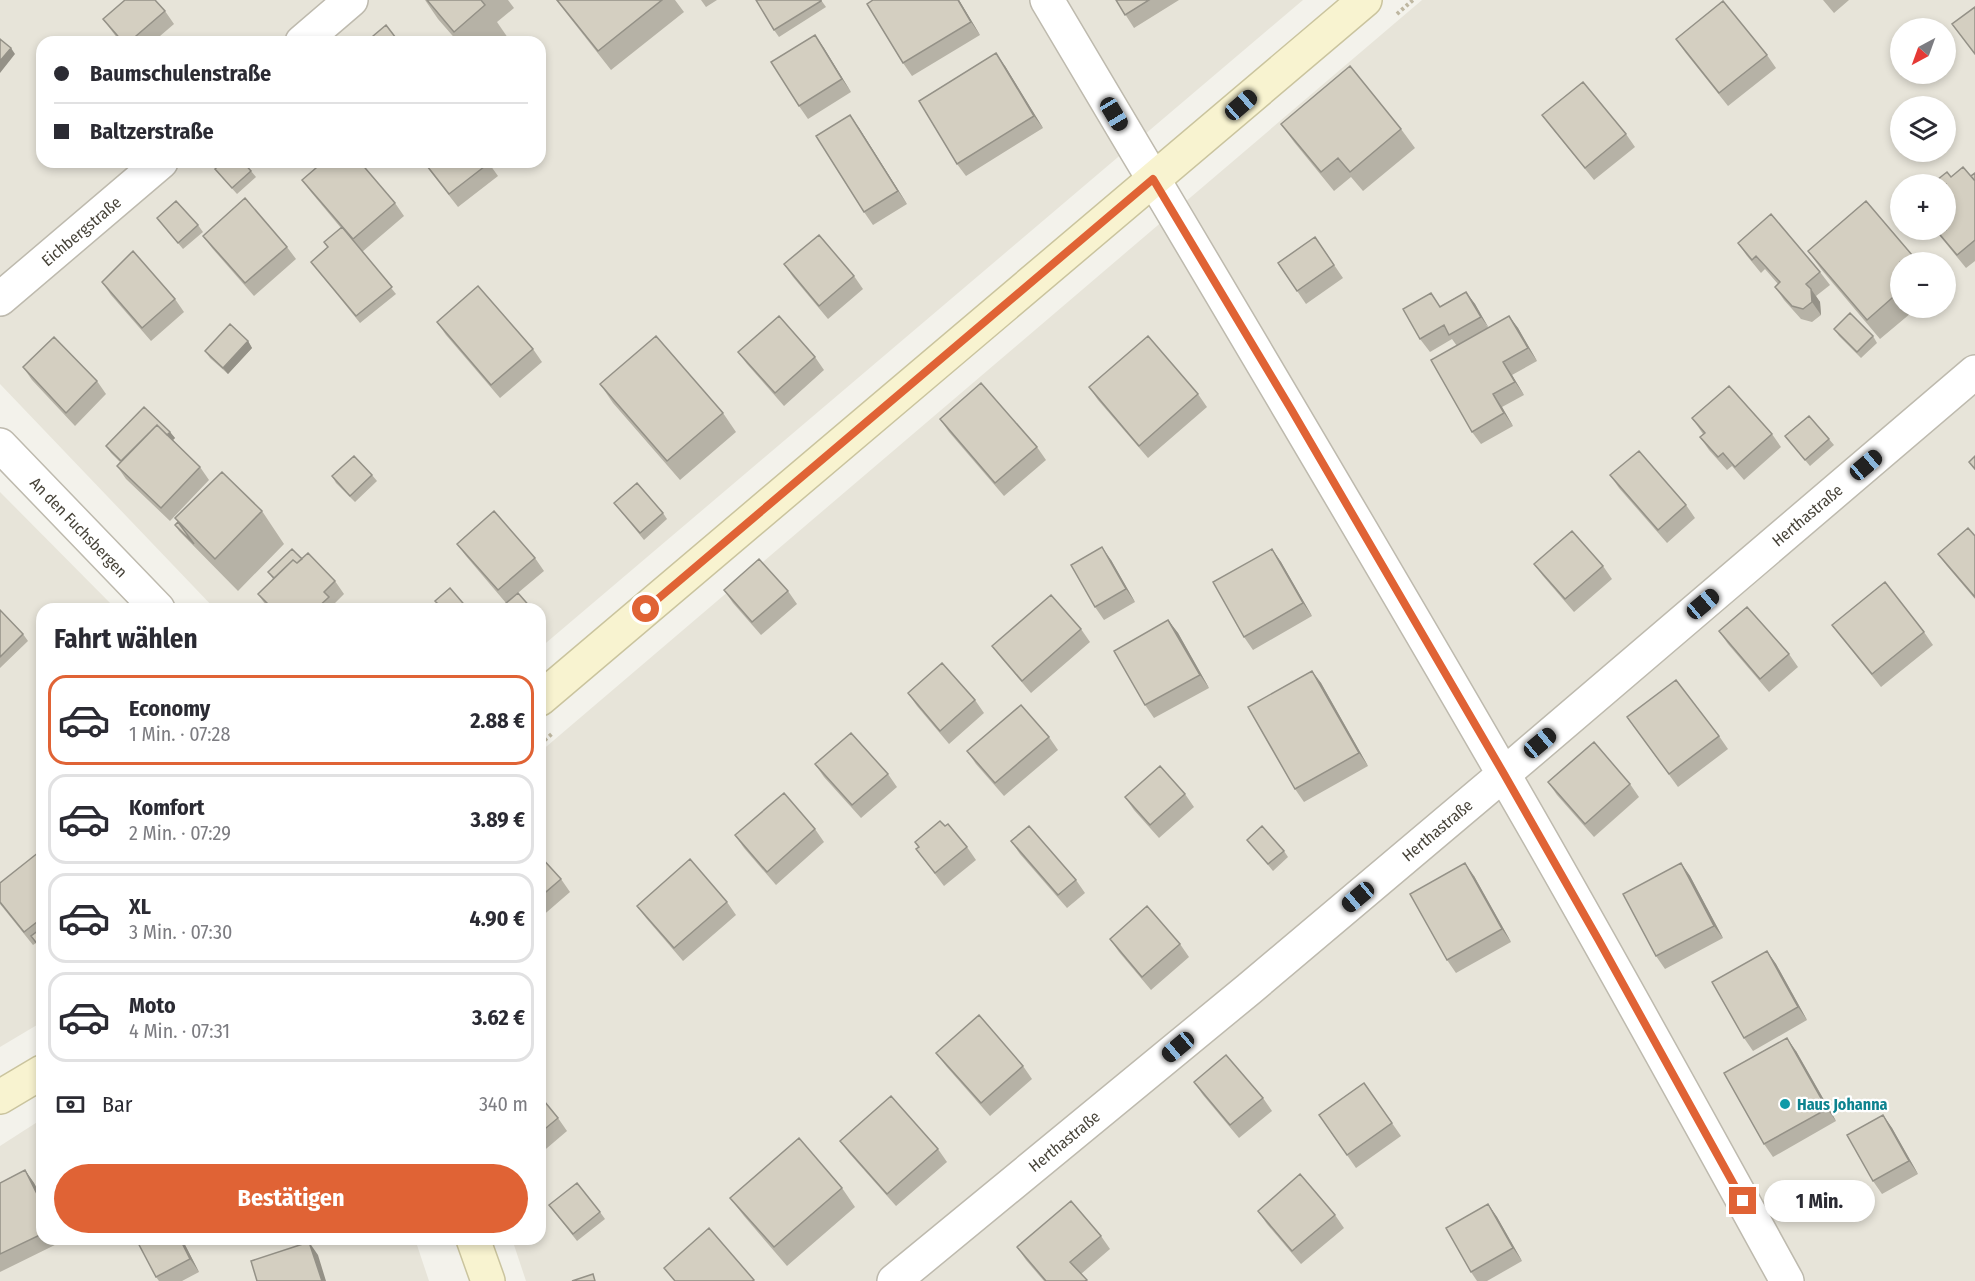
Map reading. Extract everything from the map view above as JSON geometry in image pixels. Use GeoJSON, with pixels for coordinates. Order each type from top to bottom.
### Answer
{"type":"FeatureCollection","features":[{"type":"Feature","properties":{"kind":"street"},"geometry":{"type":"LineString","coordinates":[[309,36],[351,0]]}},
{"type":"Feature","properties":{"kind":"street"},"geometry":{"type":"LineString","coordinates":[[1047,0],[1291,409],[1504,774],[1787,1281]]}},
{"type":"Feature","properties":{"kind":"street"},"geometry":{"type":"LineString","coordinates":[[546,694],[1365,0]]}},
{"type":"Feature","properties":{"kind":"street","name":"Eichbergstraße"},"geometry":{"type":"LineString","coordinates":[[0,299],[154,168]]}},
{"type":"Feature","properties":{"kind":"street","name":"Herthastraße"},"geometry":{"type":"LineString","coordinates":[[894,1281],[1504,774],[1975,372]]}},
{"type":"Feature","properties":{"kind":"street","name":"An den Fuchsbergen"},"geometry":{"type":"LineString","coordinates":[[0,445],[152,603]]}},
{"type":"Feature","properties":{"kind":"street"},"geometry":{"type":"LineString","coordinates":[[0,1097],[36,1076]]}},
{"type":"Feature","properties":{"kind":"street"},"geometry":{"type":"LineString","coordinates":[[475,1245],[488,1281]]}},
{"type":"Feature","properties":{"kind":"shaded area"},"geometry":{"type":"Polygon","coordinates":[[[0,0],[1303,0],[546,643],[546,603],[209,603],[0,384],[0,0]]]}},
{"type":"Feature","properties":{"kind":"shaded area"},"geometry":{"type":"Polygon","coordinates":[[[1422,0],[1975,0],[1975,1281],[526,1281],[514,1245],[546,1245],[546,747],[1422,0]]]}},
{"type":"Feature","properties":{"kind":"shaded area"},"geometry":{"type":"Polygon","coordinates":[[[0,492],[110,603],[36,603],[36,1026],[0,1047],[0,492]]]}},
{"type":"Feature","properties":{"kind":"shaded area"},"geometry":{"type":"Polygon","coordinates":[[[36,1123],[36,1245],[417,1245],[429,1281],[0,1281],[0,1146],[36,1123]]]}},
{"type":"Feature","properties":{"kind":"building"},"geometry":{"type":"Polygon","coordinates":[[[125,0],[155,0],[165,11],[136,36],[118,36],[103,19],[125,0]]]}},
{"type":"Feature","properties":{"kind":"building"},"geometry":{"type":"Polygon","coordinates":[[[427,0],[481,0],[485,5],[454,32],[427,0]]]}},
{"type":"Feature","properties":{"kind":"building"},"geometry":{"type":"Polygon","coordinates":[[[557,0],[662,0],[598,51],[557,0]]]}},
{"type":"Feature","properties":{"kind":"building"},"geometry":{"type":"Polygon","coordinates":[[[756,0],[821,0],[821,1],[774,30],[756,0]]]}},
{"type":"Feature","properties":{"kind":"building"},"geometry":{"type":"Polygon","coordinates":[[[873,0],[958,0],[971,22],[903,63],[867,4],[873,0]]]}},
{"type":"Feature","properties":{"kind":"building"},"geometry":{"type":"Polygon","coordinates":[[[1116,0],[1149,0],[1125,15],[1116,0]]]}},
{"type":"Feature","properties":{"kind":"building"},"geometry":{"type":"Polygon","coordinates":[[[1723,1],[1767,55],[1719,93],[1676,39],[1723,1]]]}},
{"type":"Feature","properties":{"kind":"building"},"geometry":{"type":"Polygon","coordinates":[[[1975,7],[1975,54],[1956,29],[1956,21],[1975,7]]]}},
{"type":"Feature","properties":{"kind":"building"},"geometry":{"type":"Polygon","coordinates":[[[386,25],[394,36],[373,36],[386,25]]]}},
{"type":"Feature","properties":{"kind":"building"},"geometry":{"type":"Polygon","coordinates":[[[815,35],[842,79],[799,106],[771,62],[815,35]]]}},
{"type":"Feature","properties":{"kind":"building"},"geometry":{"type":"Polygon","coordinates":[[[0,39],[11,48],[0,61],[0,39]]]}},
{"type":"Feature","properties":{"kind":"building"},"geometry":{"type":"Polygon","coordinates":[[[996,53],[1034,116],[957,164],[919,101],[996,53]]]}},
{"type":"Feature","properties":{"kind":"building"},"geometry":{"type":"Polygon","coordinates":[[[1350,66],[1401,129],[1350,172],[1338,158],[1321,172],[1281,124],[1350,66]]]}},
{"type":"Feature","properties":{"kind":"building"},"geometry":{"type":"Polygon","coordinates":[[[1583,82],[1626,134],[1585,168],[1542,115],[1583,82]]]}},
{"type":"Feature","properties":{"kind":"building"},"geometry":{"type":"Polygon","coordinates":[[[850,115],[898,191],[864,212],[816,136],[850,115]]]}},
{"type":"Feature","properties":{"kind":"building"},"geometry":{"type":"Polygon","coordinates":[[[1963,167],[1975,181],[1975,240],[1957,255],[1944,240],[1956,240],[1955,174],[1963,167]]]}},
{"type":"Feature","properties":{"kind":"building"},"geometry":{"type":"Polygon","coordinates":[[[248,168],[251,171],[232,188],[215,169],[248,168]]]}},
{"type":"Feature","properties":{"kind":"building"},"geometry":{"type":"Polygon","coordinates":[[[316,168],[365,168],[395,203],[353,239],[302,180],[316,168]]]}},
{"type":"Feature","properties":{"kind":"building"},"geometry":{"type":"Polygon","coordinates":[[[429,168],[483,168],[449,194],[429,168]]]}},
{"type":"Feature","properties":{"kind":"building"},"geometry":{"type":"Polygon","coordinates":[[[245,198],[287,247],[245,283],[203,236],[245,198]]]}},
{"type":"Feature","properties":{"kind":"building"},"geometry":{"type":"Polygon","coordinates":[[[176,201],[198,225],[178,243],[157,218],[176,201]]]}},
{"type":"Feature","properties":{"kind":"building"},"geometry":{"type":"Polygon","coordinates":[[[1866,201],[1890,229],[1890,240],[1899,240],[1909,252],[1890,252],[1890,300],[1867,320],[1808,251],[1866,201]]]}},
{"type":"Feature","properties":{"kind":"building"},"geometry":{"type":"Polygon","coordinates":[[[1771,214],[1820,272],[1806,284],[1811,289],[1812,302],[1803,309],[1792,306],[1775,287],[1780,282],[1756,256],[1752,260],[1738,243],[1771,214]]]}},
{"type":"Feature","properties":{"kind":"building"},"geometry":{"type":"Polygon","coordinates":[[[342,227],[392,287],[356,316],[311,262],[328,247],[324,242],[342,227]]]}},
{"type":"Feature","properties":{"kind":"building"},"geometry":{"type":"Polygon","coordinates":[[[819,235],[854,276],[819,306],[784,264],[819,235]]]}},
{"type":"Feature","properties":{"kind":"building"},"geometry":{"type":"Polygon","coordinates":[[[1315,237],[1334,265],[1297,291],[1278,263],[1315,237]]]}},
{"type":"Feature","properties":{"kind":"building"},"geometry":{"type":"Polygon","coordinates":[[[133,251],[175,299],[142,328],[102,282],[133,251]]]}},
{"type":"Feature","properties":{"kind":"building"},"geometry":{"type":"Polygon","coordinates":[[[478,286],[533,349],[491,385],[437,322],[478,286]]]}},
{"type":"Feature","properties":{"kind":"building"},"geometry":{"type":"Polygon","coordinates":[[[1466,292],[1481,317],[1449,335],[1444,325],[1420,339],[1403,309],[1431,293],[1440,307],[1466,292]]]}},
{"type":"Feature","properties":{"kind":"building"},"geometry":{"type":"Polygon","coordinates":[[[1850,313],[1873,336],[1857,352],[1834,329],[1850,313]]]}},
{"type":"Feature","properties":{"kind":"building"},"geometry":{"type":"Polygon","coordinates":[[[779,316],[815,357],[775,393],[738,352],[779,316]]]}},
{"type":"Feature","properties":{"kind":"building"},"geometry":{"type":"Polygon","coordinates":[[[1509,316],[1528,348],[1503,362],[1515,382],[1493,394],[1504,413],[1472,432],[1431,360],[1509,316]]]}},
{"type":"Feature","properties":{"kind":"building"},"geometry":{"type":"Polygon","coordinates":[[[230,324],[248,341],[223,368],[205,351],[230,324]]]}},
{"type":"Feature","properties":{"kind":"building"},"geometry":{"type":"Polygon","coordinates":[[[656,336],[723,413],[667,461],[600,384],[656,336]]]}},
{"type":"Feature","properties":{"kind":"building"},"geometry":{"type":"Polygon","coordinates":[[[1148,336],[1198,394],[1139,446],[1089,387],[1148,336]]]}},
{"type":"Feature","properties":{"kind":"building"},"geometry":{"type":"Polygon","coordinates":[[[54,337],[97,381],[66,413],[23,367],[54,337]]]}},
{"type":"Feature","properties":{"kind":"building"},"geometry":{"type":"Polygon","coordinates":[[[981,383],[1037,447],[995,483],[940,419],[981,383]]]}},
{"type":"Feature","properties":{"kind":"building"},"geometry":{"type":"Polygon","coordinates":[[[1729,386],[1772,434],[1735,467],[1723,453],[1718,457],[1700,437],[1705,433],[1692,418],[1729,386]]]}},
{"type":"Feature","properties":{"kind":"building"},"geometry":{"type":"Polygon","coordinates":[[[144,407],[170,432],[167,435],[157,425],[121,461],[106,446],[144,407]]]}},
{"type":"Feature","properties":{"kind":"building"},"geometry":{"type":"Polygon","coordinates":[[[1809,416],[1829,439],[1805,460],[1785,436],[1809,416]]]}},
{"type":"Feature","properties":{"kind":"building"},"geometry":{"type":"Polygon","coordinates":[[[157,425],[200,467],[161,508],[117,466],[157,425]]]}},
{"type":"Feature","properties":{"kind":"building"},"geometry":{"type":"Polygon","coordinates":[[[1639,451],[1686,505],[1658,530],[1610,475],[1639,451]]]}},
{"type":"Feature","properties":{"kind":"building"},"geometry":{"type":"Polygon","coordinates":[[[354,456],[372,475],[350,496],[332,476],[354,456]]]}},
{"type":"Feature","properties":{"kind":"building"},"geometry":{"type":"Polygon","coordinates":[[[1975,456],[1975,469],[1969,462],[1975,456]]]}},
{"type":"Feature","properties":{"kind":"building"},"geometry":{"type":"Polygon","coordinates":[[[222,472],[262,511],[215,559],[175,518],[222,472]]]}},
{"type":"Feature","properties":{"kind":"building"},"geometry":{"type":"Polygon","coordinates":[[[637,483],[663,513],[640,533],[614,503],[637,483]]]}},
{"type":"Feature","properties":{"kind":"building"},"geometry":{"type":"Polygon","coordinates":[[[494,511],[535,558],[498,590],[457,544],[494,511]]]}},
{"type":"Feature","properties":{"kind":"building"},"geometry":{"type":"Polygon","coordinates":[[[178,522],[194,544],[175,525],[178,522]]]}},
{"type":"Feature","properties":{"kind":"building"},"geometry":{"type":"Polygon","coordinates":[[[1968,528],[1975,536],[1975,597],[1938,554],[1968,528]]]}},
{"type":"Feature","properties":{"kind":"building"},"geometry":{"type":"Polygon","coordinates":[[[1572,531],[1603,566],[1565,599],[1534,564],[1572,531]]]}},
{"type":"Feature","properties":{"kind":"building"},"geometry":{"type":"Polygon","coordinates":[[[1102,547],[1126,589],[1095,607],[1071,565],[1102,547]]]}},
{"type":"Feature","properties":{"kind":"building"},"geometry":{"type":"Polygon","coordinates":[[[292,549],[302,559],[297,563],[293,560],[274,578],[268,572],[292,549]]]}},
{"type":"Feature","properties":{"kind":"building"},"geometry":{"type":"Polygon","coordinates":[[[1272,549],[1303,603],[1244,637],[1213,582],[1272,549]]]}},
{"type":"Feature","properties":{"kind":"building"},"geometry":{"type":"Polygon","coordinates":[[[308,553],[335,581],[324,592],[329,597],[322,603],[267,603],[258,594],[293,560],[297,563],[308,553]]]}},
{"type":"Feature","properties":{"kind":"building"},"geometry":{"type":"Polygon","coordinates":[[[759,559],[788,591],[752,622],[724,590],[759,559]]]}},
{"type":"Feature","properties":{"kind":"building"},"geometry":{"type":"Polygon","coordinates":[[[1885,582],[1924,632],[1872,674],[1832,625],[1885,582]]]}},
{"type":"Feature","properties":{"kind":"building"},"geometry":{"type":"Polygon","coordinates":[[[450,588],[463,603],[437,603],[435,601],[450,588]]]}},
{"type":"Feature","properties":{"kind":"building"},"geometry":{"type":"Polygon","coordinates":[[[518,593],[527,603],[506,603],[518,593]]]}},
{"type":"Feature","properties":{"kind":"building"},"geometry":{"type":"Polygon","coordinates":[[[1051,595],[1081,629],[1022,681],[992,646],[1051,595]]]}},
{"type":"Feature","properties":{"kind":"building"},"geometry":{"type":"Polygon","coordinates":[[[1747,607],[1789,654],[1760,679],[1719,631],[1747,607]]]}},
{"type":"Feature","properties":{"kind":"building"},"geometry":{"type":"Polygon","coordinates":[[[0,610],[23,634],[0,657],[0,610]]]}},
{"type":"Feature","properties":{"kind":"building"},"geometry":{"type":"Polygon","coordinates":[[[1168,620],[1200,675],[1145,705],[1114,651],[1168,620]]]}},
{"type":"Feature","properties":{"kind":"building"},"geometry":{"type":"Polygon","coordinates":[[[942,663],[975,700],[940,731],[908,693],[942,663]]]}},
{"type":"Feature","properties":{"kind":"building"},"geometry":{"type":"Polygon","coordinates":[[[1312,671],[1359,753],[1295,789],[1248,707],[1312,671]]]}},
{"type":"Feature","properties":{"kind":"building"},"geometry":{"type":"Polygon","coordinates":[[[1676,680],[1719,736],[1669,774],[1627,717],[1676,680]]]}},
{"type":"Feature","properties":{"kind":"building"},"geometry":{"type":"Polygon","coordinates":[[[1021,705],[1049,737],[995,783],[967,751],[1021,705]]]}},
{"type":"Feature","properties":{"kind":"building"},"geometry":{"type":"Polygon","coordinates":[[[851,733],[888,774],[852,805],[815,764],[851,733]]]}},
{"type":"Feature","properties":{"kind":"building"},"geometry":{"type":"Polygon","coordinates":[[[1594,742],[1630,784],[1585,824],[1548,782],[1594,742]]]}},
{"type":"Feature","properties":{"kind":"building"},"geometry":{"type":"Polygon","coordinates":[[[1160,766],[1185,794],[1150,825],[1125,797],[1160,766]]]}},
{"type":"Feature","properties":{"kind":"building"},"geometry":{"type":"Polygon","coordinates":[[[784,793],[815,829],[767,872],[735,835],[784,793]]]}},
{"type":"Feature","properties":{"kind":"building"},"geometry":{"type":"Polygon","coordinates":[[[940,821],[945,826],[948,824],[967,847],[935,873],[916,849],[919,847],[915,842],[940,821]]]}},
{"type":"Feature","properties":{"kind":"building"},"geometry":{"type":"Polygon","coordinates":[[[1029,826],[1076,880],[1058,895],[1011,841],[1029,826]]]}},
{"type":"Feature","properties":{"kind":"building"},"geometry":{"type":"Polygon","coordinates":[[[1262,826],[1284,851],[1268,864],[1247,840],[1262,826]]]}},
{"type":"Feature","properties":{"kind":"building"},"geometry":{"type":"Polygon","coordinates":[[[36,854],[36,923],[24,932],[0,902],[0,883],[36,854]]]}},
{"type":"Feature","properties":{"kind":"building"},"geometry":{"type":"Polygon","coordinates":[[[690,859],[727,902],[674,948],[637,906],[690,859]]]}},
{"type":"Feature","properties":{"kind":"building"},"geometry":{"type":"Polygon","coordinates":[[[546,863],[561,879],[546,892],[546,863]]]}},
{"type":"Feature","properties":{"kind":"building"},"geometry":{"type":"Polygon","coordinates":[[[1465,863],[1502,929],[1447,960],[1410,894],[1465,863]]]}},
{"type":"Feature","properties":{"kind":"building"},"geometry":{"type":"Polygon","coordinates":[[[1681,863],[1714,926],[1656,956],[1623,894],[1681,863]]]}},
{"type":"Feature","properties":{"kind":"building"},"geometry":{"type":"Polygon","coordinates":[[[1147,906],[1180,944],[1142,977],[1110,939],[1147,906]]]}},
{"type":"Feature","properties":{"kind":"building"},"geometry":{"type":"Polygon","coordinates":[[[36,932],[36,942],[31,936],[36,932]]]}},
{"type":"Feature","properties":{"kind":"building"},"geometry":{"type":"Polygon","coordinates":[[[1767,951],[1798,1007],[1744,1038],[1712,982],[1767,951]]]}},
{"type":"Feature","properties":{"kind":"building"},"geometry":{"type":"Polygon","coordinates":[[[979,1015],[1023,1066],[981,1103],[936,1053],[979,1015]]]}},
{"type":"Feature","properties":{"kind":"building","name":"Haus Johanna"},"geometry":{"type":"Polygon","coordinates":[[[1787,1038],[1827,1109],[1764,1144],[1724,1073],[1787,1038]]]}},
{"type":"Feature","properties":{"kind":"building"},"geometry":{"type":"Polygon","coordinates":[[[1226,1055],[1263,1098],[1230,1125],[1194,1082],[1226,1055]]]}},
{"type":"Feature","properties":{"kind":"building"},"geometry":{"type":"Polygon","coordinates":[[[1364,1083],[1392,1123],[1347,1155],[1319,1115],[1364,1083]]]}},
{"type":"Feature","properties":{"kind":"building"},"geometry":{"type":"Polygon","coordinates":[[[891,1096],[938,1149],[887,1194],[840,1141],[891,1096]]]}},
{"type":"Feature","properties":{"kind":"building"},"geometry":{"type":"Polygon","coordinates":[[[546,1103],[558,1118],[546,1128],[546,1103]]]}},
{"type":"Feature","properties":{"kind":"building"},"geometry":{"type":"Polygon","coordinates":[[[1883,1115],[1909,1161],[1873,1181],[1847,1135],[1883,1115]]]}},
{"type":"Feature","properties":{"kind":"building"},"geometry":{"type":"Polygon","coordinates":[[[799,1138],[842,1188],[774,1247],[730,1198],[799,1138]]]}},
{"type":"Feature","properties":{"kind":"building"},"geometry":{"type":"Polygon","coordinates":[[[25,1170],[36,1192],[36,1237],[0,1254],[0,1183],[25,1170]]]}},
{"type":"Feature","properties":{"kind":"building"},"geometry":{"type":"Polygon","coordinates":[[[1300,1174],[1335,1215],[1292,1251],[1258,1211],[1300,1174]]]}},
{"type":"Feature","properties":{"kind":"building"},"geometry":{"type":"Polygon","coordinates":[[[577,1183],[600,1212],[573,1234],[549,1205],[577,1183]]]}},
{"type":"Feature","properties":{"kind":"building"},"geometry":{"type":"Polygon","coordinates":[[[1071,1201],[1101,1236],[1070,1262],[1087,1280],[1046,1281],[1017,1247],[1071,1201]]]}},
{"type":"Feature","properties":{"kind":"building"},"geometry":{"type":"Polygon","coordinates":[[[1488,1204],[1513,1248],[1471,1272],[1446,1228],[1488,1204]]]}},
{"type":"Feature","properties":{"kind":"building"},"geometry":{"type":"Polygon","coordinates":[[[709,1228],[754,1280],[675,1281],[664,1268],[709,1228]]]}},
{"type":"Feature","properties":{"kind":"building"},"geometry":{"type":"Polygon","coordinates":[[[139,1245],[183,1245],[190,1259],[156,1277],[139,1245]]]}},
{"type":"Feature","properties":{"kind":"building"},"geometry":{"type":"Polygon","coordinates":[[[300,1245],[310,1245],[322,1281],[257,1281],[251,1261],[300,1245]]]}},
{"type":"Feature","properties":{"kind":"building"},"geometry":{"type":"Polygon","coordinates":[[[593,1274],[595,1281],[572,1281],[593,1274]]]}},
{"type":"Feature","properties":{"kind":"place","name":"Haus Johanna"},"geometry":{"type":"Point","coordinates":[1785,1104]}},
{"type":"Feature","properties":{"kind":"route"},"geometry":{"type":"LineString","coordinates":[[646,609],[1153,179],[1291,409],[1504,774],[1743,1201]]}}]}
